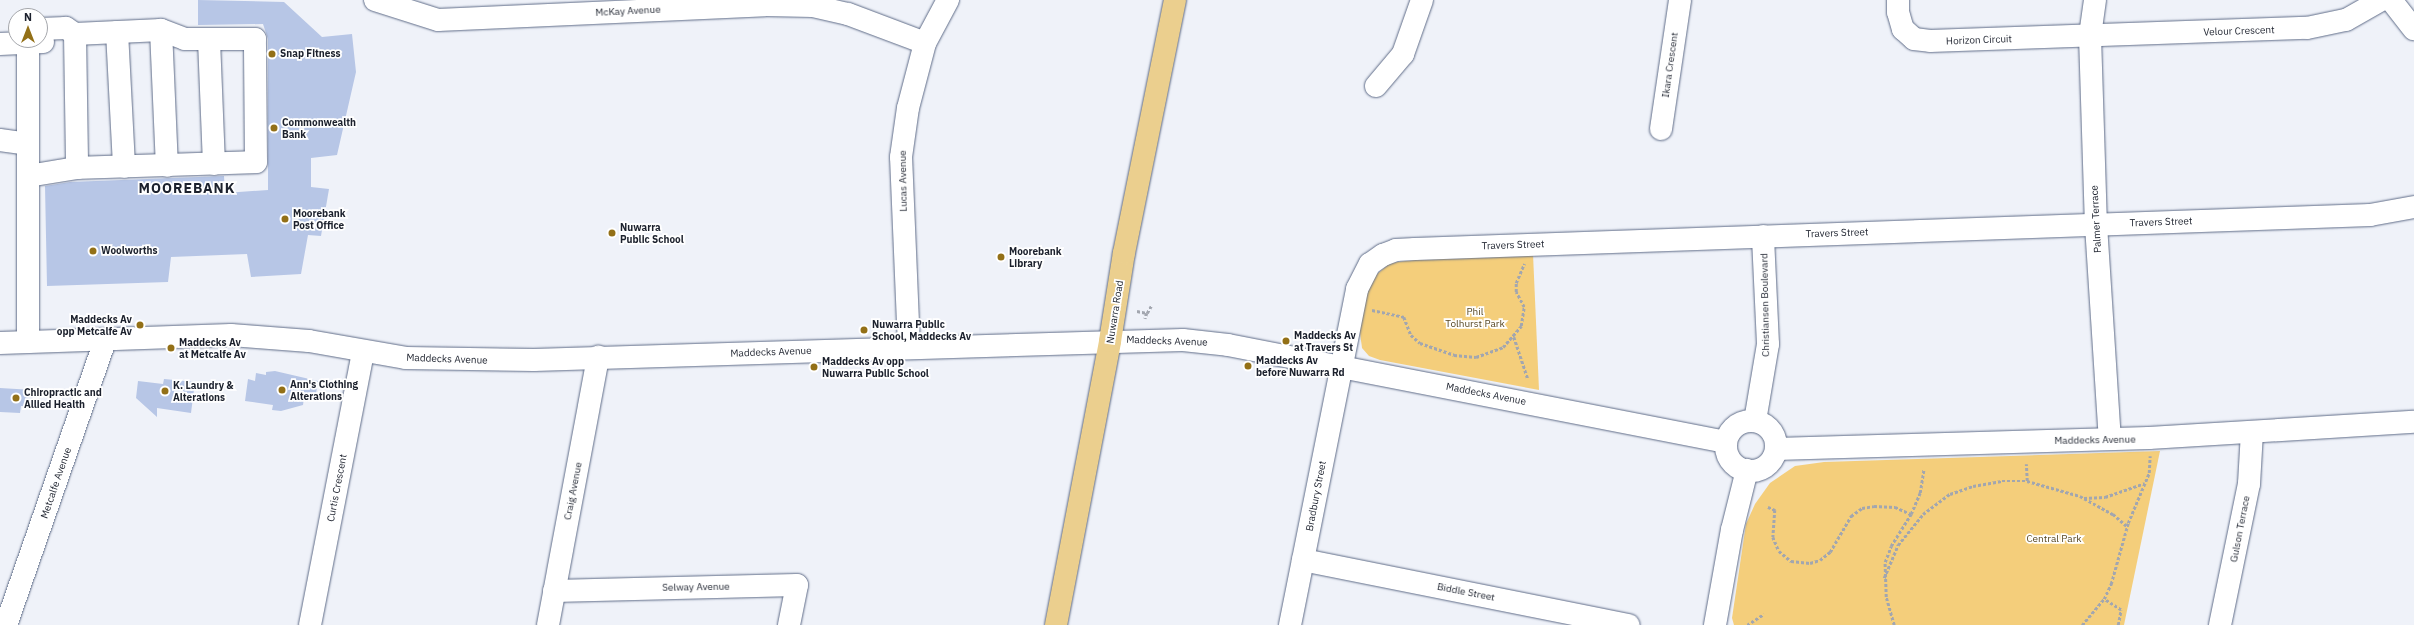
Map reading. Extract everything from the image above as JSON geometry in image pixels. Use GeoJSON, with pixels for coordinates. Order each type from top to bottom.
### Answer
{"type":"FeatureCollection","features":[{"type":"Feature","properties":{"kind":"main road","name":"Nuwarra Road"},"geometry":{"type":"LineString","coordinates":[[1056,625],[1110,340],[1124,253],[1175,0]]}},
{"type":"Feature","properties":{"kind":"street","name":"McKay Avenue"},"geometry":{"type":"LineString","coordinates":[[375,0],[438,20],[757,5],[813,6],[848,14],[926,43]]}},
{"type":"Feature","properties":{"kind":"street","name":"Lucas Avenue"},"geometry":{"type":"LineString","coordinates":[[910,347],[901,156],[908,108],[926,43],[948,0]]}},
{"type":"Feature","properties":{"kind":"street"},"geometry":{"type":"LineString","coordinates":[[1376,86],[1404,54],[1422,0]]}},
{"type":"Feature","properties":{"kind":"street","name":"Ikara Crescent"},"geometry":{"type":"LineString","coordinates":[[1661,129],[1680,0]]}},
{"type":"Feature","properties":{"kind":"street","name":"Horizon Circuit"},"geometry":{"type":"LineString","coordinates":[[1898,0],[1899,21],[1903,29],[1908,35],[1921,41],[2090,36]]}},
{"type":"Feature","properties":{"kind":"street","name":"Palmer Terrace"},"geometry":{"type":"LineString","coordinates":[[2095,0],[2090,36],[2096,224],[2110,439]]}},
{"type":"Feature","properties":{"kind":"street","name":"Velour Crescent"},"geometry":{"type":"LineString","coordinates":[[2090,36],[2327,26],[2363,13],[2381,0]]}},
{"type":"Feature","properties":{"kind":"street"},"geometry":{"type":"LineString","coordinates":[[2391,0],[2414,29]]}},
{"type":"Feature","properties":{"kind":"street"},"geometry":{"type":"LineString","coordinates":[[28,176],[77,168],[256,162],[255,39],[185,39],[161,30],[74,34],[66,28],[48,31]]}},
{"type":"Feature","properties":{"kind":"street"},"geometry":{"type":"LineString","coordinates":[[161,30],[168,166]]}},
{"type":"Feature","properties":{"kind":"street"},"geometry":{"type":"LineString","coordinates":[[117,32],[124,167]]}},
{"type":"Feature","properties":{"kind":"street"},"geometry":{"type":"LineString","coordinates":[[74,34],[77,168]]}},
{"type":"Feature","properties":{"kind":"street"},"geometry":{"type":"LineString","coordinates":[[209,40],[214,164]]}},
{"type":"Feature","properties":{"kind":"street"},"geometry":{"type":"LineString","coordinates":[[28,48],[30,269],[33,278],[32,342]]}},
{"type":"Feature","properties":{"kind":"street"},"geometry":{"type":"LineString","coordinates":[[0,140],[28,144]]}},
{"type":"Feature","properties":{"kind":"street","name":"Travers Street"},"geometry":{"type":"LineString","coordinates":[[1341,367],[1362,276],[1370,264],[1396,250],[2370,215],[2414,207]]}},
{"type":"Feature","properties":{"kind":"street","name":"Christiansen Boulevard"},"geometry":{"type":"LineString","coordinates":[[1755,421],[1768,344],[1763,236]]}},
{"type":"Feature","properties":{"kind":"street","name":"Maddecks Avenue"},"geometry":{"type":"LineString","coordinates":[[0,343],[231,335],[267,336],[406,358],[452,360],[598,358],[1110,340],[1206,342],[1726,442]]}},
{"type":"Feature","properties":{"kind":"street","name":"Metcalfe Avenue"},"geometry":{"type":"LineString","coordinates":[[6,625],[105,340]]}},
{"type":"Feature","properties":{"kind":"street","name":"Curtis Crescent"},"geometry":{"type":"LineString","coordinates":[[310,625],[363,352]]}},
{"type":"Feature","properties":{"kind":"street","name":"Craig Avenue"},"geometry":{"type":"LineString","coordinates":[[548,625],[598,358]]}},
{"type":"Feature","properties":{"kind":"street","name":"Bradbury Street"},"geometry":{"type":"LineString","coordinates":[[1290,625],[1341,367]]}},
{"type":"Feature","properties":{"kind":"street"},"geometry":{"type":"LineString","coordinates":[[1755,421],[1769,428],[1773,434],[1776,450],[1774,456],[1763,467],[1747,470],[1735,464],[1729,458],[1726,442],[1734,428],[1740,423],[1755,421]]}},
{"type":"Feature","properties":{"kind":"street","name":"Maddecks Avenue"},"geometry":{"type":"LineString","coordinates":[[1776,450],[2149,438],[2414,422]]}},
{"type":"Feature","properties":{"kind":"street","name":"Gulson Terrace"},"geometry":{"type":"LineString","coordinates":[[2220,625],[2249,484],[2252,432]]}},
{"type":"Feature","properties":{"kind":"street"},"geometry":{"type":"LineString","coordinates":[[1715,625],[1732,530],[1747,470]]}},
{"type":"Feature","properties":{"kind":"street","name":"Biddle Street"},"geometry":{"type":"LineString","coordinates":[[1303,560],[1629,625]]}},
{"type":"Feature","properties":{"kind":"street","name":"Selway Avenue"},"geometry":{"type":"LineString","coordinates":[[554,591],[797,585],[789,625]]}},
{"type":"Feature","properties":{"kind":"path"},"geometry":{"type":"LineString","coordinates":[[1380,312],[1404,317],[1410,335],[1420,342],[1454,355],[1476,357],[1502,347],[1514,336],[1524,317],[1516,283],[1526,260]]}},
{"type":"Feature","properties":{"kind":"path"},"geometry":{"type":"LineString","coordinates":[[1145,319],[1151,306]]}},
{"type":"Feature","properties":{"kind":"path"},"geometry":{"type":"LineString","coordinates":[[1137,312],[1147,313]]}},
{"type":"Feature","properties":{"kind":"path"},"geometry":{"type":"LineString","coordinates":[[1514,336],[1528,380]]}},
{"type":"Feature","properties":{"kind":"path"},"geometry":{"type":"LineString","coordinates":[[2082,625],[2104,599],[2111,584],[2127,526],[2149,473],[2149,438]]}},
{"type":"Feature","properties":{"kind":"path"},"geometry":{"type":"LineString","coordinates":[[2026,464],[2027,480]]}},
{"type":"Feature","properties":{"kind":"path"},"geometry":{"type":"LineString","coordinates":[[1894,625],[1888,610],[1884,578],[1885,562],[1891,546],[1911,514],[1920,493],[1924,469]]}},
{"type":"Feature","properties":{"kind":"path"},"geometry":{"type":"LineString","coordinates":[[1884,578],[1898,545],[1912,525],[1950,494],[1973,486],[2002,481],[2027,480],[2084,498],[2113,514],[2127,526]]}},
{"type":"Feature","properties":{"kind":"path"},"geometry":{"type":"LineString","coordinates":[[2084,498],[2105,497],[2146,483]]}},
{"type":"Feature","properties":{"kind":"path"},"geometry":{"type":"LineString","coordinates":[[1768,506],[1775,510],[1773,537],[1779,550],[1791,561],[1810,563],[1820,560],[1830,552],[1851,516],[1862,508],[1874,506],[1895,507],[1911,514]]}},
{"type":"Feature","properties":{"kind":"path"},"geometry":{"type":"LineString","coordinates":[[2104,599],[2121,610],[2118,625]]}},
{"type":"Feature","properties":{"kind":"path"},"geometry":{"type":"LineString","coordinates":[[1747,625],[1764,614]]}},
{"type":"Feature","properties":{"kind":"green space","name":"Phil Tolhurst Park"},"geometry":{"type":"Polygon","coordinates":[[[1533,254],[1539,390],[1380,360],[1369,356],[1362,348],[1359,325],[1366,294],[1376,275],[1390,263],[1413,260],[1533,254]]]}},
{"type":"Feature","properties":{"kind":"green space","name":"Central Park"},"geometry":{"type":"Polygon","coordinates":[[[2160,451],[2124,625],[1734,625],[1732,618],[1746,524],[1755,504],[1770,483],[1795,466],[1824,462],[2160,451]]]}},
{"type":"Feature","properties":{"kind":"building"},"geometry":{"type":"Polygon","coordinates":[[[198,0],[284,2],[322,37],[352,34],[356,72],[337,155],[311,158],[311,187],[329,189],[321,236],[308,235],[301,274],[251,277],[247,254],[171,257],[168,282],[47,286],[45,186],[70,182],[224,176],[225,193],[268,190],[268,39],[263,24],[198,25],[198,0]]]}},
{"type":"Feature","properties":{"kind":"building","name":"Ann's Clothing Alterations"},"geometry":{"type":"Polygon","coordinates":[[[275,371],[318,381],[315,400],[304,398],[303,405],[281,411],[272,410],[273,405],[245,401],[248,379],[255,381],[256,373],[266,375],[266,372],[275,371]]]}},
{"type":"Feature","properties":{"kind":"building","name":"K. Laundry & Alterations"},"geometry":{"type":"Polygon","coordinates":[[[164,379],[195,382],[191,413],[157,408],[157,417],[136,398],[138,381],[163,384],[164,379]]]}},
{"type":"Feature","properties":{"kind":"building","name":"Chiropractic and Allied Health"},"geometry":{"type":"Polygon","coordinates":[[[0,388],[33,390],[32,407],[21,406],[20,413],[0,412],[0,388]]]}},
{"type":"Feature","properties":{"kind":"place","name":"Snap Fitness"},"geometry":{"type":"Point","coordinates":[272,54]}},
{"type":"Feature","properties":{"kind":"place","name":"Commonwealth Bank"},"geometry":{"type":"Point","coordinates":[274,128]}},
{"type":"Feature","properties":{"kind":"place","name":"Moorebank Post Office"},"geometry":{"type":"Point","coordinates":[285,219]}},
{"type":"Feature","properties":{"kind":"place","name":"Nuwarra Public School"},"geometry":{"type":"Point","coordinates":[612,233]}},
{"type":"Feature","properties":{"kind":"place","name":"Woolworths"},"geometry":{"type":"Point","coordinates":[93,251]}},
{"type":"Feature","properties":{"kind":"place","name":"Moorebank Library"},"geometry":{"type":"Point","coordinates":[1001,257]}},
{"type":"Feature","properties":{"kind":"place","name":"Maddecks Av opp Metcalfe Av"},"geometry":{"type":"Point","coordinates":[140,325]}},
{"type":"Feature","properties":{"kind":"place","name":"Nuwarra Public School, Maddecks Av"},"geometry":{"type":"Point","coordinates":[864,330]}},
{"type":"Feature","properties":{"kind":"place","name":"Maddecks Av at Travers St"},"geometry":{"type":"Point","coordinates":[1286,341]}},
{"type":"Feature","properties":{"kind":"place","name":"Maddecks Av at Metcalfe Av"},"geometry":{"type":"Point","coordinates":[171,348]}},
{"type":"Feature","properties":{"kind":"place","name":"Maddecks Av before Nuwarra Rd"},"geometry":{"type":"Point","coordinates":[1248,366]}},
{"type":"Feature","properties":{"kind":"place","name":"Maddecks Av opp Nuwarra Public School"},"geometry":{"type":"Point","coordinates":[814,367]}},
{"type":"Feature","properties":{"kind":"place","name":"Ann's Clothing Alterations"},"geometry":{"type":"Point","coordinates":[282,390]}},
{"type":"Feature","properties":{"kind":"place","name":"K. Laundry & Alterations"},"geometry":{"type":"Point","coordinates":[165,391]}},
{"type":"Feature","properties":{"kind":"place","name":"Chiropractic and Allied Health"},"geometry":{"type":"Point","coordinates":[16,398]}},
{"type":"Feature","properties":{"kind":"district","name":"MOOREBANK"},"geometry":{"type":"Point","coordinates":[187,188]}}]}
